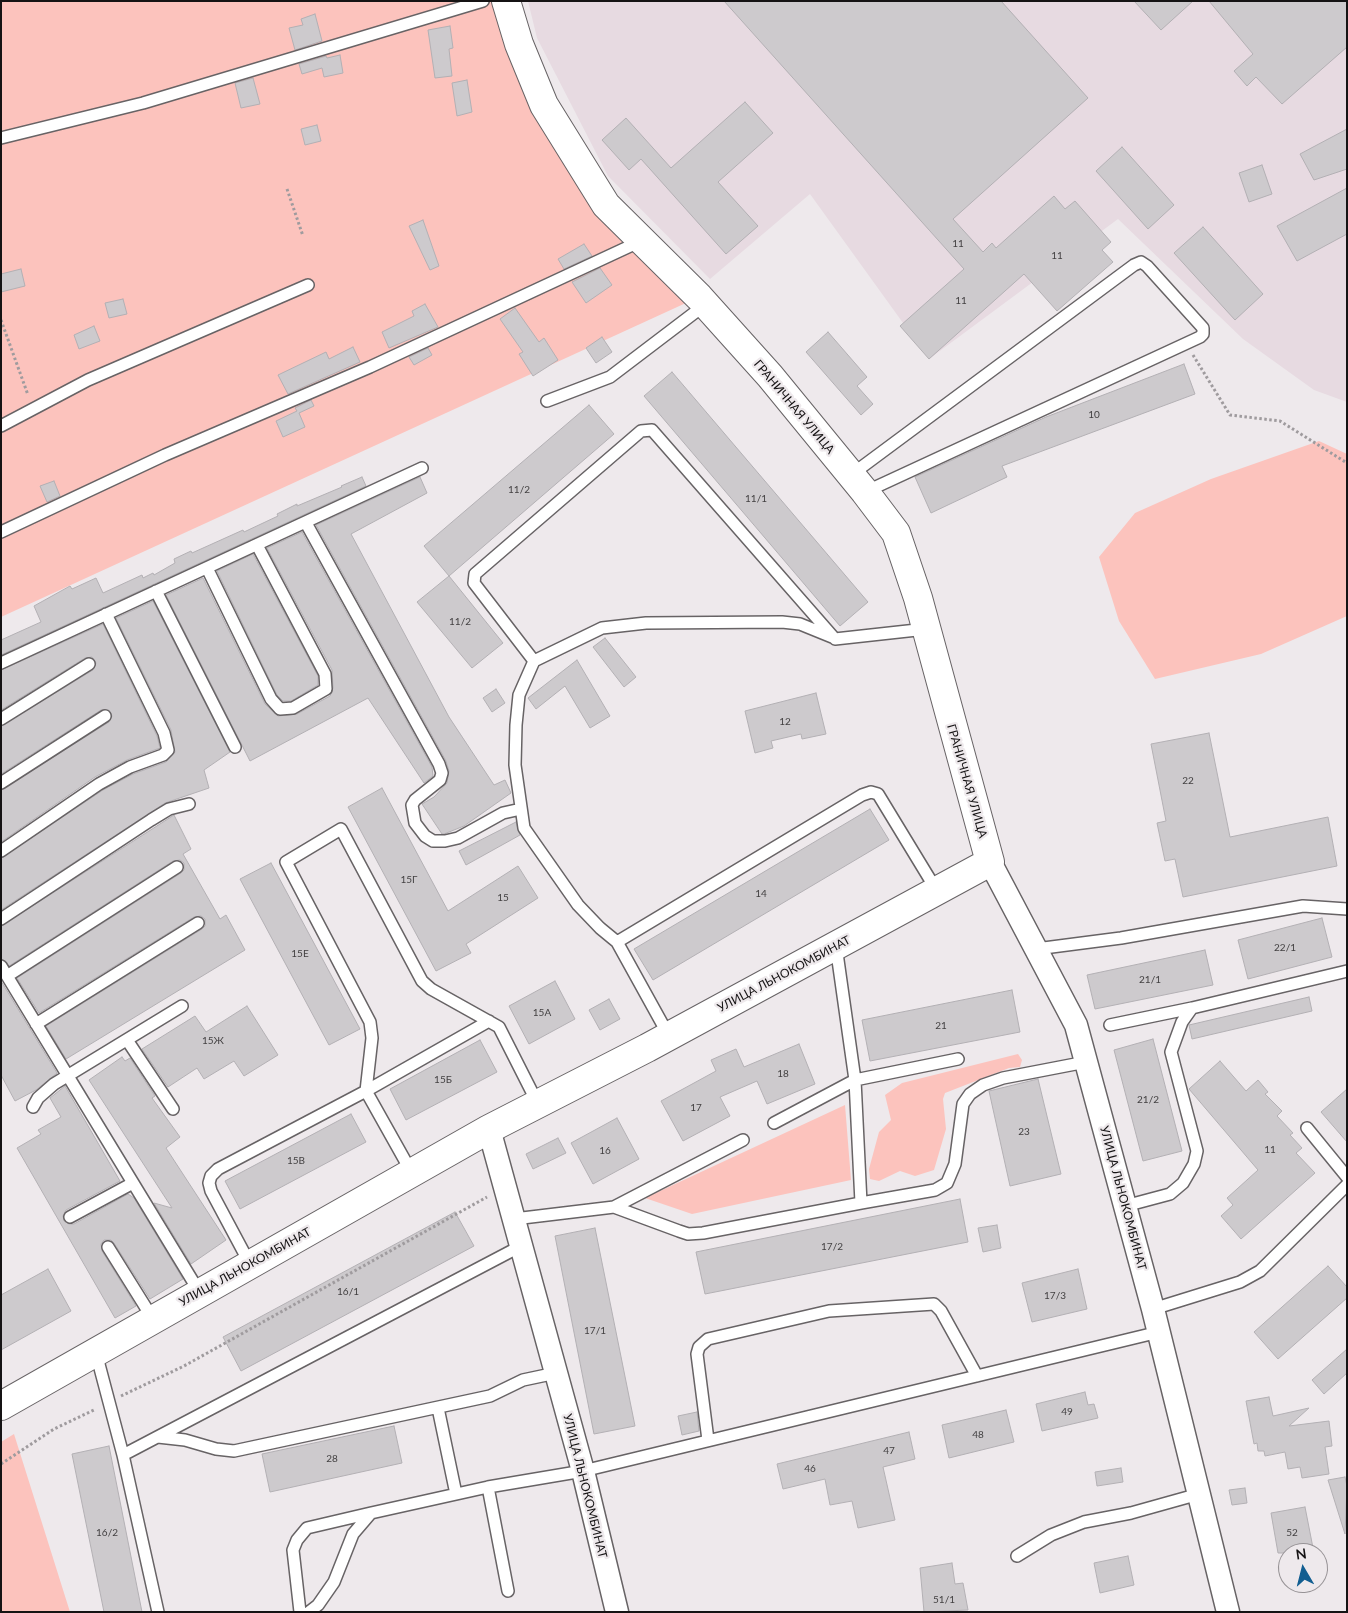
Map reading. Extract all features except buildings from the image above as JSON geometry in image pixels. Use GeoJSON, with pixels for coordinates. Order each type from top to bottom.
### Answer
{"type":"FeatureCollection","features":[{"type":"Feature","properties":{"kind":"street","name":"ГРАНИЧНАЯ УЛИЦА"},"geometry":{"type":"LineString","coordinates":[[506,1],[519,44],[549,113],[606,205],[706,304],[770,376],[896,533],[926,628],[990,862]]}},
{"type":"Feature","properties":{"kind":"street","name":"УЛИЦА ЛЬНОКОМБИНАТ"},"geometry":{"type":"LineString","coordinates":[[1,1406],[489,1129],[669,1036],[990,862],[1076,1025],[1159,1332],[1225,1610]]}},
{"type":"Feature","properties":{"kind":"street","name":"УЛИЦА ЛЬНОКОМБИНАТ"},"geometry":{"type":"LineString","coordinates":[[489,1129],[583,1470],[617,1612]]}},
{"type":"Feature","properties":{"kind":"lane"},"geometry":{"type":"LineString","coordinates":[[1,138],[151,100],[483,1]]}},
{"type":"Feature","properties":{"kind":"lane"},"geometry":{"type":"LineString","coordinates":[[1,532],[166,455],[378,363],[642,241]]}},
{"type":"Feature","properties":{"kind":"lane"},"geometry":{"type":"LineString","coordinates":[[1141,262],[1147,266],[1203,328],[1203,334],[1200,337],[1186,344],[858,484],[1134,265],[1141,262]]}},
{"type":"Feature","properties":{"kind":"lane"},"geometry":{"type":"LineString","coordinates":[[1,426],[88,380],[308,285]]}},
{"type":"Feature","properties":{"kind":"lane"},"geometry":{"type":"LineString","coordinates":[[548,401],[610,377],[706,304]]}},
{"type":"Feature","properties":{"kind":"lane"},"geometry":{"type":"LineString","coordinates":[[534,661],[474,582],[475,574],[641,431],[646,430],[656,433],[835,639]]}},
{"type":"Feature","properties":{"kind":"lane"},"geometry":{"type":"LineString","coordinates":[[1,663],[422,468]]}},
{"type":"Feature","properties":{"kind":"lane"},"geometry":{"type":"LineString","coordinates":[[306,523],[439,764],[442,773],[440,780],[415,800],[412,805],[411,811],[415,823],[426,836],[434,841],[445,842],[458,838],[503,813],[521,809]]}},
{"type":"Feature","properties":{"kind":"lane"},"geometry":{"type":"LineString","coordinates":[[207,568],[272,699],[280,709],[293,708],[326,689],[325,674],[257,545]]}},
{"type":"Feature","properties":{"kind":"lane"},"geometry":{"type":"LineString","coordinates":[[156,591],[235,747]]}},
{"type":"Feature","properties":{"kind":"lane"},"geometry":{"type":"LineString","coordinates":[[1,852],[99,784],[130,767],[164,755],[168,750],[164,733],[106,614]]}},
{"type":"Feature","properties":{"kind":"lane"},"geometry":{"type":"LineString","coordinates":[[669,1036],[617,942],[600,928],[578,905],[548,865],[524,828],[515,765],[519,695],[534,661],[555,653],[602,628],[646,623],[782,622],[800,624],[835,639],[926,628]]}},
{"type":"Feature","properties":{"kind":"lane"},"geometry":{"type":"LineString","coordinates":[[1,719],[89,664]]}},
{"type":"Feature","properties":{"kind":"lane"},"geometry":{"type":"LineString","coordinates":[[1,783],[105,716]]}},
{"type":"Feature","properties":{"kind":"lane"},"geometry":{"type":"LineString","coordinates":[[617,942],[870,792],[878,794],[937,891]]}},
{"type":"Feature","properties":{"kind":"lane"},"geometry":{"type":"LineString","coordinates":[[1,919],[169,809],[189,804]]}},
{"type":"Feature","properties":{"kind":"lane"},"geometry":{"type":"LineString","coordinates":[[412,1173],[366,1091],[372,1038],[370,1022],[286,862],[341,829],[422,981],[431,989],[499,1027],[538,1104]]}},
{"type":"Feature","properties":{"kind":"lane"},"geometry":{"type":"LineString","coordinates":[[177,868],[4,971],[200,1293]]}},
{"type":"Feature","properties":{"kind":"lane"},"geometry":{"type":"LineString","coordinates":[[1036,949],[1121,938],[1304,906],[1347,910]]}},
{"type":"Feature","properties":{"kind":"lane"},"geometry":{"type":"LineString","coordinates":[[36,1024],[198,923]]}},
{"type":"Feature","properties":{"kind":"lane"},"geometry":{"type":"LineString","coordinates":[[836,946],[855,1080],[860,1203]]}},
{"type":"Feature","properties":{"kind":"lane"},"geometry":{"type":"LineString","coordinates":[[1110,1024],[1192,1008],[1347,970]]}},
{"type":"Feature","properties":{"kind":"lane"},"geometry":{"type":"LineString","coordinates":[[33,1107],[45,1092],[68,1076],[182,1006]]}},
{"type":"Feature","properties":{"kind":"lane"},"geometry":{"type":"LineString","coordinates":[[1125,1206],[1170,1194],[1183,1183],[1194,1164],[1197,1151],[1171,1052],[1182,1022],[1192,1008]]}},
{"type":"Feature","properties":{"kind":"lane"},"geometry":{"type":"LineString","coordinates":[[250,1264],[211,1191],[209,1183],[211,1176],[218,1169],[366,1091],[488,1021]]}},
{"type":"Feature","properties":{"kind":"lane"},"geometry":{"type":"LineString","coordinates":[[127,1040],[173,1109]]}},
{"type":"Feature","properties":{"kind":"lane"},"geometry":{"type":"LineString","coordinates":[[774,1123],[855,1080],[958,1059]]}},
{"type":"Feature","properties":{"kind":"lane"},"geometry":{"type":"LineString","coordinates":[[614,1207],[688,1234],[703,1233],[934,1190],[947,1183],[955,1164],[962,1104],[970,1094],[983,1085],[1003,1078],[1086,1062]]}},
{"type":"Feature","properties":{"kind":"lane"},"geometry":{"type":"LineString","coordinates":[[1307,1128],[1347,1178]]}},
{"type":"Feature","properties":{"kind":"lane"},"geometry":{"type":"LineString","coordinates":[[514,1219],[614,1207],[743,1140]]}},
{"type":"Feature","properties":{"kind":"lane"},"geometry":{"type":"LineString","coordinates":[[70,1217],[133,1183]]}},
{"type":"Feature","properties":{"kind":"lane"},"geometry":{"type":"LineString","coordinates":[[1153,1309],[1240,1282],[1260,1271],[1347,1185]]}},
{"type":"Feature","properties":{"kind":"lane"},"geometry":{"type":"LineString","coordinates":[[123,1455],[521,1246]]}},
{"type":"Feature","properties":{"kind":"lane"},"geometry":{"type":"LineString","coordinates":[[108,1247],[153,1319]]}},
{"type":"Feature","properties":{"kind":"lane"},"geometry":{"type":"LineString","coordinates":[[708,1440],[697,1354],[699,1347],[708,1339],[829,1311],[934,1304],[941,1311],[977,1376]]}},
{"type":"Feature","properties":{"kind":"lane"},"geometry":{"type":"LineString","coordinates":[[300,1612],[293,1550],[302,1533],[307,1528],[488,1487],[583,1470],[1159,1332]]}},
{"type":"Feature","properties":{"kind":"lane"},"geometry":{"type":"LineString","coordinates":[[96,1351],[123,1455],[158,1612]]}},
{"type":"Feature","properties":{"kind":"lane"},"geometry":{"type":"LineString","coordinates":[[158,1437],[185,1440],[216,1449],[234,1451],[490,1396],[523,1380],[556,1373]]}},
{"type":"Feature","properties":{"kind":"lane"},"geometry":{"type":"LineString","coordinates":[[438,1408],[456,1494]]}},
{"type":"Feature","properties":{"kind":"lane"},"geometry":{"type":"LineString","coordinates":[[488,1487],[508,1592]]}},
{"type":"Feature","properties":{"kind":"lane"},"geometry":{"type":"LineString","coordinates":[[1017,1556],[1052,1535],[1084,1522],[1131,1513],[1199,1494]]}},
{"type":"Feature","properties":{"kind":"lane"},"geometry":{"type":"LineString","coordinates":[[309,1612],[318,1605],[334,1582],[352,1534],[371,1513]]}},
{"type":"Feature","properties":{"kind":"path"},"geometry":{"type":"LineString","coordinates":[[287,189],[303,236]]}},
{"type":"Feature","properties":{"kind":"path"},"geometry":{"type":"LineString","coordinates":[[1,320],[34,409]]}},
{"type":"Feature","properties":{"kind":"path"},"geometry":{"type":"LineString","coordinates":[[1186,344],[1230,415],[1280,422],[1347,463]]}},
{"type":"Feature","properties":{"kind":"path"},"geometry":{"type":"LineString","coordinates":[[1,1464],[54,1429],[184,1366],[505,1187]]}},
{"type":"Feature","properties":{"kind":"shaded area"},"geometry":{"type":"Polygon","coordinates":[[[1,1],[506,1],[576,160],[699,297],[1,617],[1,1]]]}},
{"type":"Feature","properties":{"kind":"shaded area"},"geometry":{"type":"Polygon","coordinates":[[[528,1],[1347,1],[1347,402],[1314,390],[1243,339],[1118,219],[929,359],[810,194],[710,279],[608,176],[537,38],[528,1]]]}},
{"type":"Feature","properties":{"kind":"shaded area"},"geometry":{"type":"Polygon","coordinates":[[[1319,441],[1347,454],[1347,616],[1261,654],[1155,679],[1119,621],[1099,557],[1135,513],[1211,479],[1319,441]]]}},
{"type":"Feature","properties":{"kind":"shaded area"},"geometry":{"type":"Polygon","coordinates":[[[1018,1054],[1022,1060],[1020,1067],[1009,1068],[945,1093],[943,1099],[946,1129],[934,1170],[915,1176],[900,1171],[879,1181],[870,1179],[869,1169],[879,1132],[891,1120],[885,1095],[902,1083],[1018,1054]]]}},
{"type":"Feature","properties":{"kind":"shaded area"},"geometry":{"type":"Polygon","coordinates":[[[845,1105],[851,1180],[692,1214],[645,1198],[845,1105]]]}},
{"type":"Feature","properties":{"kind":"shaded area"},"geometry":{"type":"Polygon","coordinates":[[[14,1434],[70,1612],[1,1612],[1,1442],[14,1434]]]}}]}
